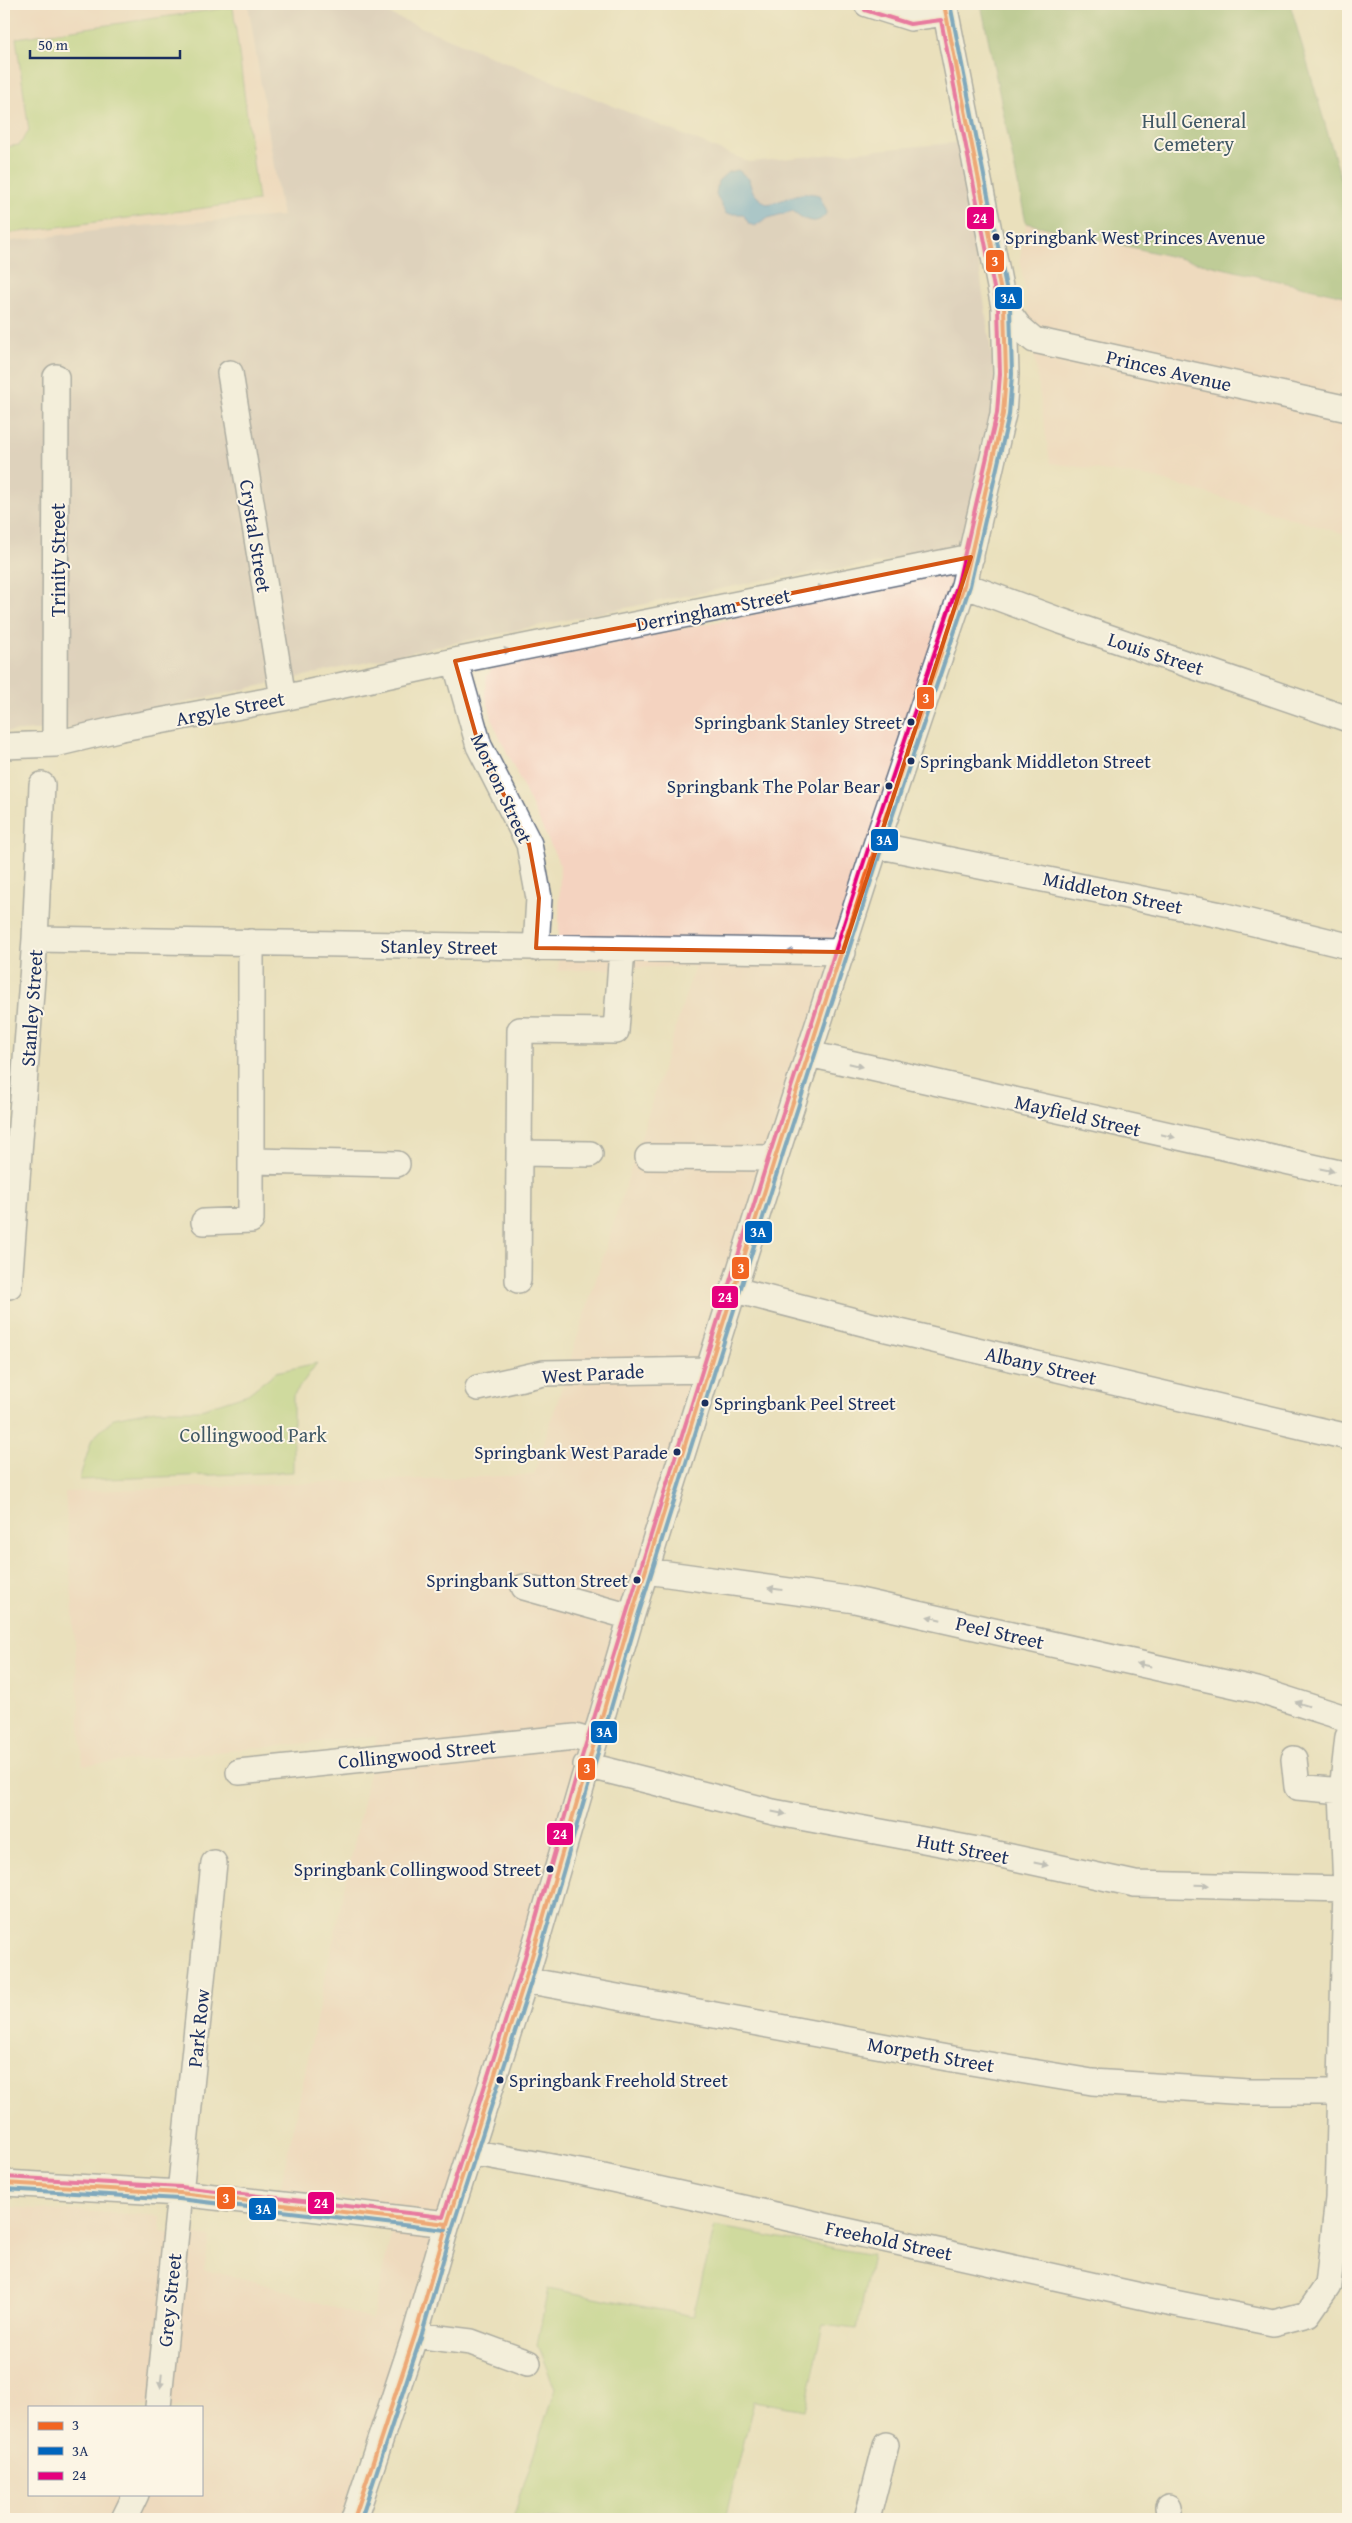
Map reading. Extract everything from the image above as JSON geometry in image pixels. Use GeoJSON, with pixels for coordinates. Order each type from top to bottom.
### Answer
{"type":"FeatureCollection","features":[{"type":"Feature","properties":{"kind":"street"},"geometry":{"type":"LineString","coordinates":[[354,2519],[415,2335],[447,2224],[525,1980],[631,1617],[775,1158],[876,845],[964,585],[1003,414],[1006,374],[1004,306],[945,8],[911,18],[867,4]]}},
{"type":"Feature","properties":{"kind":"street"},"geometry":{"type":"LineString","coordinates":[[1004,306],[1019,326],[1034,340],[1019,346],[1006,374]]}},
{"type":"Feature","properties":{"kind":"street","name":"Princes Avenue"},"geometry":{"type":"LineString","coordinates":[[1034,340],[1348,409]]}},
{"type":"Feature","properties":{"kind":"street","name":"Crystal Street"},"geometry":{"type":"LineString","coordinates":[[230,373],[283,698]]}},
{"type":"Feature","properties":{"kind":"street","name":"Trinity Street"},"geometry":{"type":"LineString","coordinates":[[55,744],[56,377]]}},
{"type":"Feature","properties":{"kind":"street","name":"Derringham Street"},"geometry":{"type":"LineString","coordinates":[[455,660],[971,556]]}},
{"type":"Feature","properties":{"kind":"street","name":"Louis Street"},"geometry":{"type":"LineString","coordinates":[[964,585],[1058,620],[1348,719]]}},
{"type":"Feature","properties":{"kind":"street","name":"Argyle Street"},"geometry":{"type":"LineString","coordinates":[[4,746],[55,744],[122,728],[283,698],[455,660]]}},
{"type":"Feature","properties":{"kind":"street","name":"Morton Street"},"geometry":{"type":"LineString","coordinates":[[455,660],[479,746],[530,844],[539,898],[536,948]]}},
{"type":"Feature","properties":{"kind":"street","name":"Stanley Street"},"geometry":{"type":"LineString","coordinates":[[9,1286],[36,939],[42,785]]}},
{"type":"Feature","properties":{"kind":"street","name":"Middleton Street"},"geometry":{"type":"LineString","coordinates":[[876,845],[1221,914],[1348,946]]}},
{"type":"Feature","properties":{"kind":"street","name":"Stanley Street"},"geometry":{"type":"LineString","coordinates":[[36,939],[842,952]]}},
{"type":"Feature","properties":{"kind":"street"},"geometry":{"type":"LineString","coordinates":[[204,1222],[252,1220],[251,942]]}},
{"type":"Feature","properties":{"kind":"street"},"geometry":{"type":"LineString","coordinates":[[518,1280],[520,1030],[616,1031],[622,949]]}},
{"type":"Feature","properties":{"kind":"street","name":"Mayfield Street"},"geometry":{"type":"LineString","coordinates":[[809,1054],[1348,1175]]}},
{"type":"Feature","properties":{"kind":"street"},"geometry":{"type":"LineString","coordinates":[[519,1153],[590,1154]]}},
{"type":"Feature","properties":{"kind":"street"},"geometry":{"type":"LineString","coordinates":[[648,1157],[775,1158]]}},
{"type":"Feature","properties":{"kind":"street"},"geometry":{"type":"LineString","coordinates":[[253,1162],[397,1164]]}},
{"type":"Feature","properties":{"kind":"street","name":"Albany Street"},"geometry":{"type":"LineString","coordinates":[[735,1290],[874,1326],[1348,1437]]}},
{"type":"Feature","properties":{"kind":"street","name":"West Parade"},"geometry":{"type":"LineString","coordinates":[[478,1388],[544,1373],[709,1370]]}},
{"type":"Feature","properties":{"kind":"street","name":"Peel Street"},"geometry":{"type":"LineString","coordinates":[[646,1571],[855,1600],[1257,1690],[1348,1719]]}},
{"type":"Feature","properties":{"kind":"street"},"geometry":{"type":"LineString","coordinates":[[524,1587],[631,1617]]}},
{"type":"Feature","properties":{"kind":"street","name":"Collingwood Street"},"geometry":{"type":"LineString","coordinates":[[239,1772],[575,1737],[590,1753]]}},
{"type":"Feature","properties":{"kind":"street"},"geometry":{"type":"LineString","coordinates":[[1343,2198],[1342,2092],[1346,1889],[1342,1791],[1348,1737]]}},
{"type":"Feature","properties":{"kind":"street","name":"Hutt Street"},"geometry":{"type":"LineString","coordinates":[[590,1753],[732,1801],[773,1812],[983,1851],[1135,1884],[1346,1889]]}},
{"type":"Feature","properties":{"kind":"street"},"geometry":{"type":"LineString","coordinates":[[1294,1759],[1297,1787],[1342,1791]]}},
{"type":"Feature","properties":{"kind":"street","name":"Park Row"},"geometry":{"type":"LineString","coordinates":[[180,2194],[214,1863]]}},
{"type":"Feature","properties":{"kind":"street","name":"Morpeth Street"},"geometry":{"type":"LineString","coordinates":[[525,1980],[946,2058],[1092,2082],[1248,2092],[1342,2092]]}},
{"type":"Feature","properties":{"kind":"street","name":"Freehold Street"},"geometry":{"type":"LineString","coordinates":[[470,2152],[585,2173],[1154,2298],[1274,2322],[1308,2314],[1328,2285],[1343,2198]]}},
{"type":"Feature","properties":{"kind":"street"},"geometry":{"type":"LineString","coordinates":[[4,2183],[180,2194],[447,2224]]}},
{"type":"Feature","properties":{"kind":"street","name":"Grey Street"},"geometry":{"type":"LineString","coordinates":[[158,2406],[180,2194]]}},
{"type":"Feature","properties":{"kind":"street"},"geometry":{"type":"LineString","coordinates":[[415,2335],[470,2342],[528,2363]]}},
{"type":"Feature","properties":{"kind":"street"},"geometry":{"type":"LineString","coordinates":[[866,2519],[886,2445]]}},
{"type":"Feature","properties":{"kind":"street"},"geometry":{"type":"LineString","coordinates":[[124,2519],[135,2496]]}},
{"type":"Feature","properties":{"kind":"highlighted area"},"geometry":{"type":"Polygon","coordinates":[[[971,557],[843,952],[536,948],[539,898],[529,844],[479,746],[455,661],[971,557]]]}},
{"type":"Feature","properties":{"kind":"shaded area"},"geometry":{"type":"Polygon","coordinates":[[[4,4],[248,4],[282,216],[128,227],[4,242],[4,4]]]}},
{"type":"Feature","properties":{"kind":"shaded area"},"geometry":{"type":"Polygon","coordinates":[[[248,4],[365,4],[749,162],[962,142],[997,394],[991,446],[956,551],[764,580],[449,644],[69,728],[4,732],[4,242],[128,227],[282,216],[248,4]]]}},
{"type":"Feature","properties":{"kind":"shaded area"},"geometry":{"type":"Polygon","coordinates":[[[1026,223],[1348,297],[1348,535],[1151,477],[1050,463],[1020,258],[1026,223]]]}},
{"type":"Feature","properties":{"kind":"shaded area"},"geometry":{"type":"Polygon","coordinates":[[[952,573],[954,579],[513,2006],[341,2519],[4,2519],[4,2207],[161,2216],[160,2233],[192,2234],[210,2237],[204,2270],[257,2282],[372,2320],[398,2203],[308,2195],[280,2189],[377,1736],[83,1765],[65,1492],[534,1475],[695,966],[558,971],[560,865],[494,725],[485,694],[487,676],[493,668],[952,573]]]}},
{"type":"Feature","properties":{"kind":"green space","name":"Hull General Cemetery"},"geometry":{"type":"Polygon","coordinates":[[[981,4],[1290,4],[1348,203],[1348,297],[1026,223],[981,4]]]}},
{"type":"Feature","properties":{"kind":"green space"},"geometry":{"type":"Polygon","coordinates":[[[233,7],[258,201],[4,234],[4,147],[19,145],[29,131],[16,38],[233,7]]]}},
{"type":"Feature","properties":{"kind":"green space","name":"Collingwood Park"},"geometry":{"type":"Polygon","coordinates":[[[317,1363],[293,1396],[293,1472],[79,1480],[92,1439],[114,1418],[155,1410],[198,1410],[248,1394],[276,1372],[317,1363]]]}},
{"type":"Feature","properties":{"kind":"green space"},"geometry":{"type":"Polygon","coordinates":[[[715,2226],[872,2255],[857,2329],[824,2325],[805,2410],[754,2401],[725,2519],[513,2519],[555,2388],[537,2345],[548,2288],[693,2316],[715,2226]]]}},
{"type":"Feature","properties":{"kind":"water"},"geometry":{"type":"Polygon","coordinates":[[[738,170],[749,179],[755,194],[767,204],[805,193],[819,195],[827,212],[819,220],[810,221],[793,211],[765,219],[755,226],[749,224],[743,214],[726,214],[716,194],[718,181],[728,172],[738,170]]]}},
{"type":"Feature","properties":{"kind":"transit line","name":"3"},"geometry":{"type":"LineString","coordinates":[[354,2519],[415,2335],[447,2224],[525,1980],[631,1617],[775,1158],[876,845],[964,585],[1003,414],[1006,374],[1004,307],[944,4]]}},
{"type":"Feature","properties":{"kind":"transit line","name":"3A"},"geometry":{"type":"LineString","coordinates":[[361,2519],[421,2337],[453,2226],[531,1982],[637,1619],[781,1160],[882,847],[970,586],[1009,415],[1012,374],[1010,307],[950,4]]}},
{"type":"Feature","properties":{"kind":"transit line","name":"24"},"geometry":{"type":"LineString","coordinates":[[4,2177],[181,2187],[443,2217],[519,1978],[580,1763],[769,1156],[870,843],[958,583],[997,413],[1000,374],[998,308],[941,20],[910,24],[865,10]]}},
{"type":"Feature","properties":{"kind":"transit line","name":"3"},"geometry":{"type":"LineString","coordinates":[[4,2183],[180,2193],[447,2224]]}},
{"type":"Feature","properties":{"kind":"transit line","name":"3A"},"geometry":{"type":"LineString","coordinates":[[4,2189],[179,2199],[446,2230]]}},
{"type":"Feature","properties":{"kind":"place","name":"Springbank West Princes Avenue"},"geometry":{"type":"Point","coordinates":[996,237]}},
{"type":"Feature","properties":{"kind":"place","name":"Springbank Stanley Street"},"geometry":{"type":"Point","coordinates":[911,722]}},
{"type":"Feature","properties":{"kind":"place","name":"Springbank Middleton Street"},"geometry":{"type":"Point","coordinates":[911,761]}},
{"type":"Feature","properties":{"kind":"place","name":"Springbank The Polar Bear"},"geometry":{"type":"Point","coordinates":[889,786]}},
{"type":"Feature","properties":{"kind":"place","name":"Springbank Peel Street"},"geometry":{"type":"Point","coordinates":[705,1403]}},
{"type":"Feature","properties":{"kind":"place","name":"Springbank West Parade"},"geometry":{"type":"Point","coordinates":[677,1452]}},
{"type":"Feature","properties":{"kind":"place","name":"Springbank Sutton Street"},"geometry":{"type":"Point","coordinates":[637,1580]}},
{"type":"Feature","properties":{"kind":"place","name":"Springbank Collingwood Street"},"geometry":{"type":"Point","coordinates":[550,1869]}},
{"type":"Feature","properties":{"kind":"place","name":"Springbank Freehold Street"},"geometry":{"type":"Point","coordinates":[500,2080]}}]}
